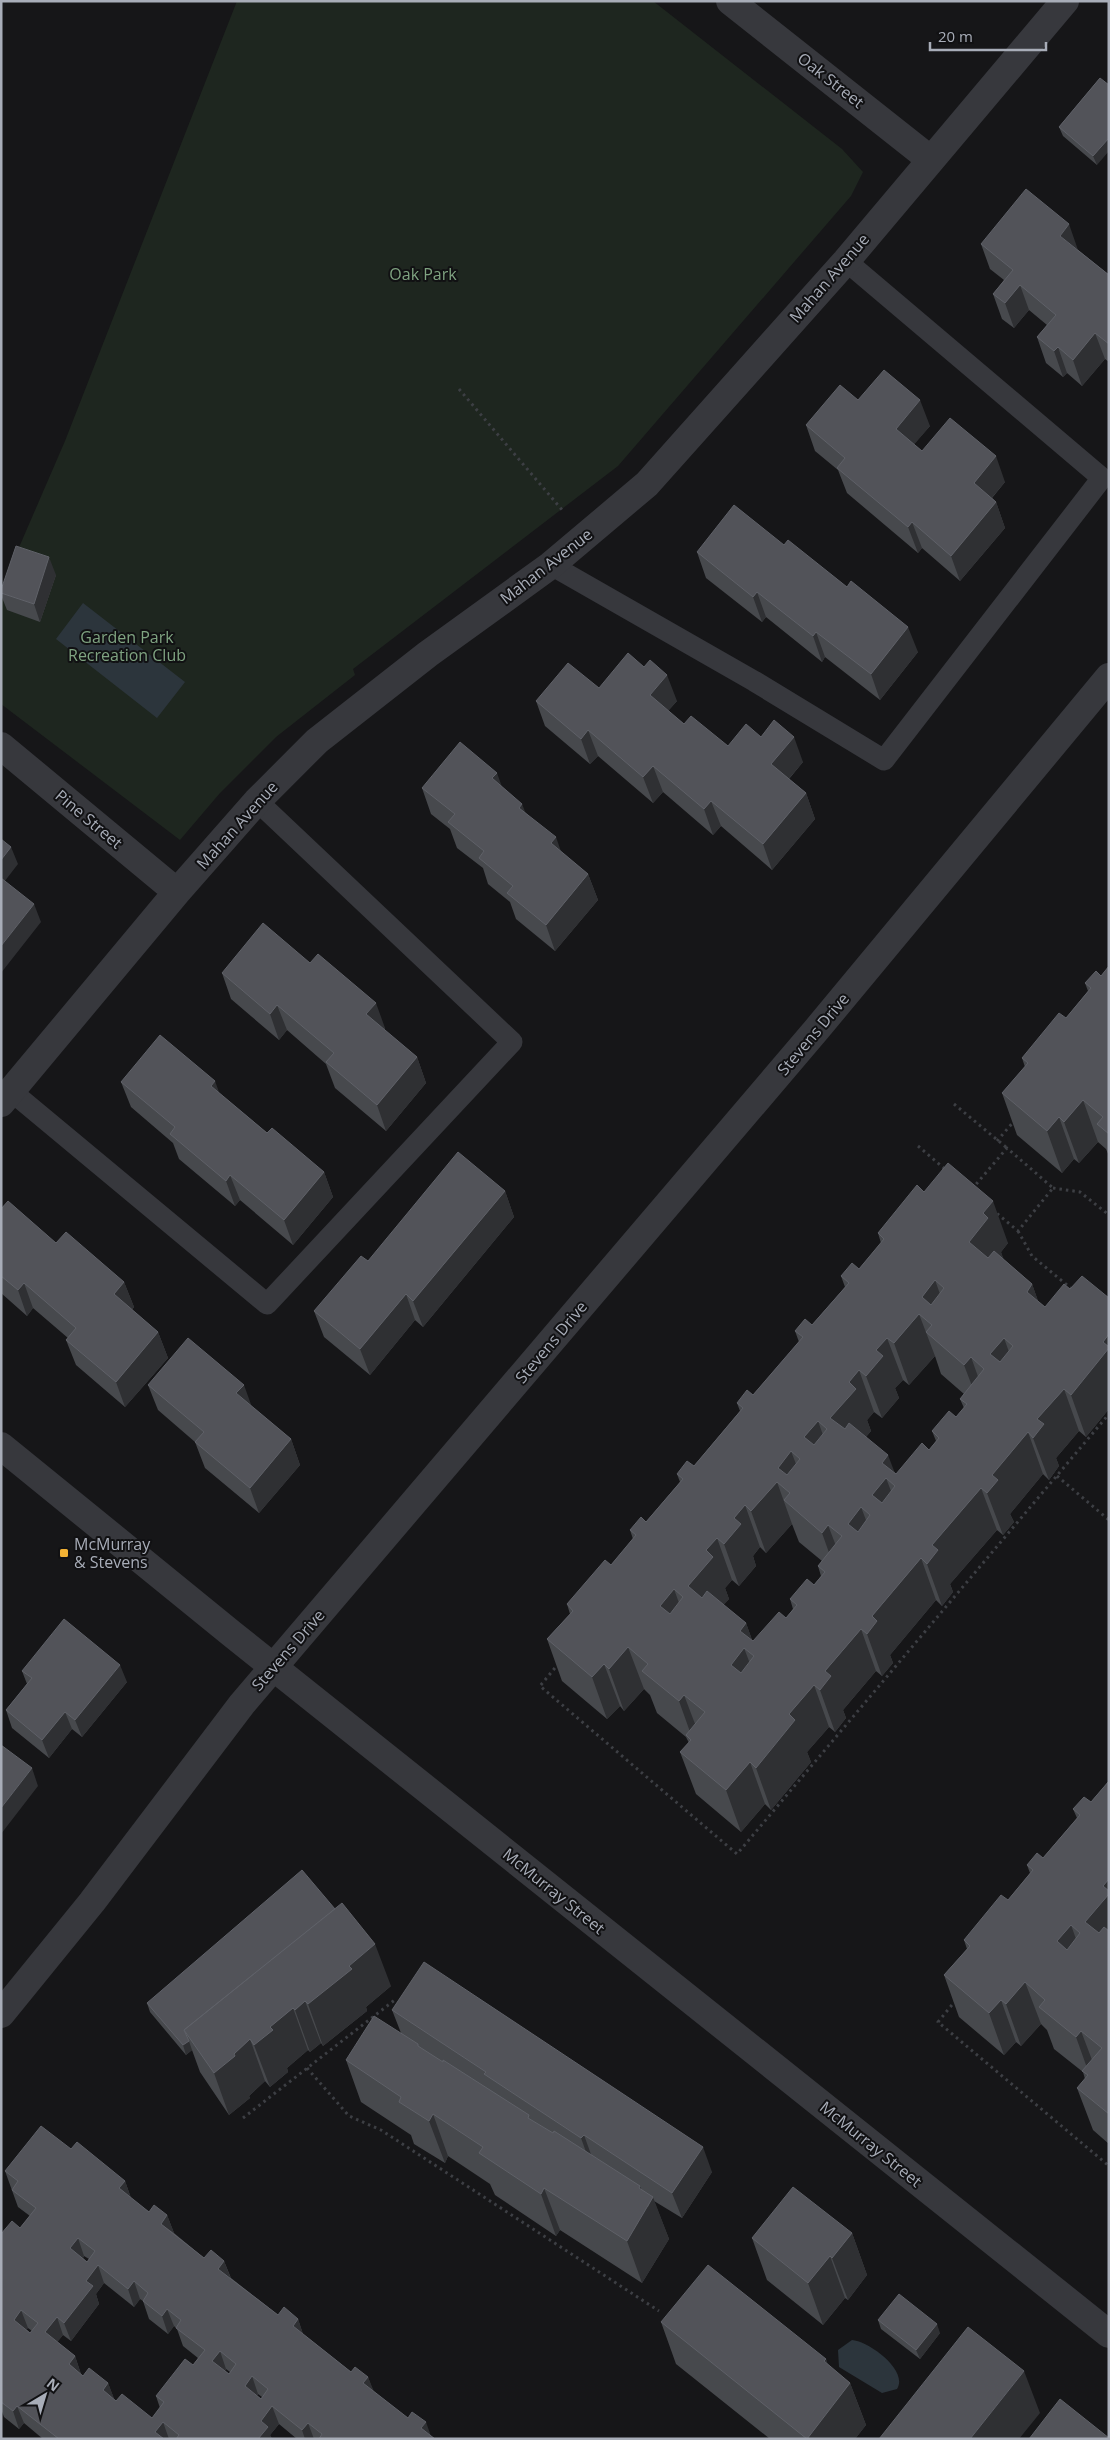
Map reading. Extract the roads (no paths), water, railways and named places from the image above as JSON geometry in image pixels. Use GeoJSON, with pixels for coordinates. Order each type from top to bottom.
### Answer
{"type":"FeatureCollection","features":[{"type":"Feature","properties":{"kind":"street","name":"Oak Street"},"geometry":{"type":"LineString","coordinates":[[730,1],[931,160]]}},
{"type":"Feature","properties":{"kind":"street","name":"Mahan Avenue"},"geometry":{"type":"LineString","coordinates":[[6,1097],[176,892],[257,801],[317,740],[428,654],[551,565],[647,484],[846,261],[1065,1]]}},
{"type":"Feature","properties":{"kind":"street","name":"Stevens Drive"},"geometry":{"type":"LineString","coordinates":[[1,2014],[92,1902],[242,1704],[817,1029],[1109,677]]}},
{"type":"Feature","properties":{"kind":"street","name":"Pine Street"},"geometry":{"type":"LineString","coordinates":[[1,746],[176,892]]}},
{"type":"Feature","properties":{"kind":"street","name":"McMurray Street"},"geometry":{"type":"LineString","coordinates":[[1,1446],[274,1668],[1109,2334]]}},
{"type":"Feature","properties":{"kind":"lane"},"geometry":{"type":"LineString","coordinates":[[551,565],[754,681],[884,760],[1102,478],[846,261]]}},
{"type":"Feature","properties":{"kind":"lane"},"geometry":{"type":"LineString","coordinates":[[6,1097],[267,1304],[512,1042],[257,801]]}},
{"type":"Feature","properties":{"kind":"place","name":"McMurray & Stevens"},"geometry":{"type":"Point","coordinates":[64,1553]}},
{"type":"Feature","properties":{"kind":"park label","name":"Oak Park"},"geometry":{"type":"Point","coordinates":[423,274]}},
{"type":"Feature","properties":{"kind":"park label","name":"Garden Park Recreation Club"},"geometry":{"type":"Point","coordinates":[127,646]}}]}
